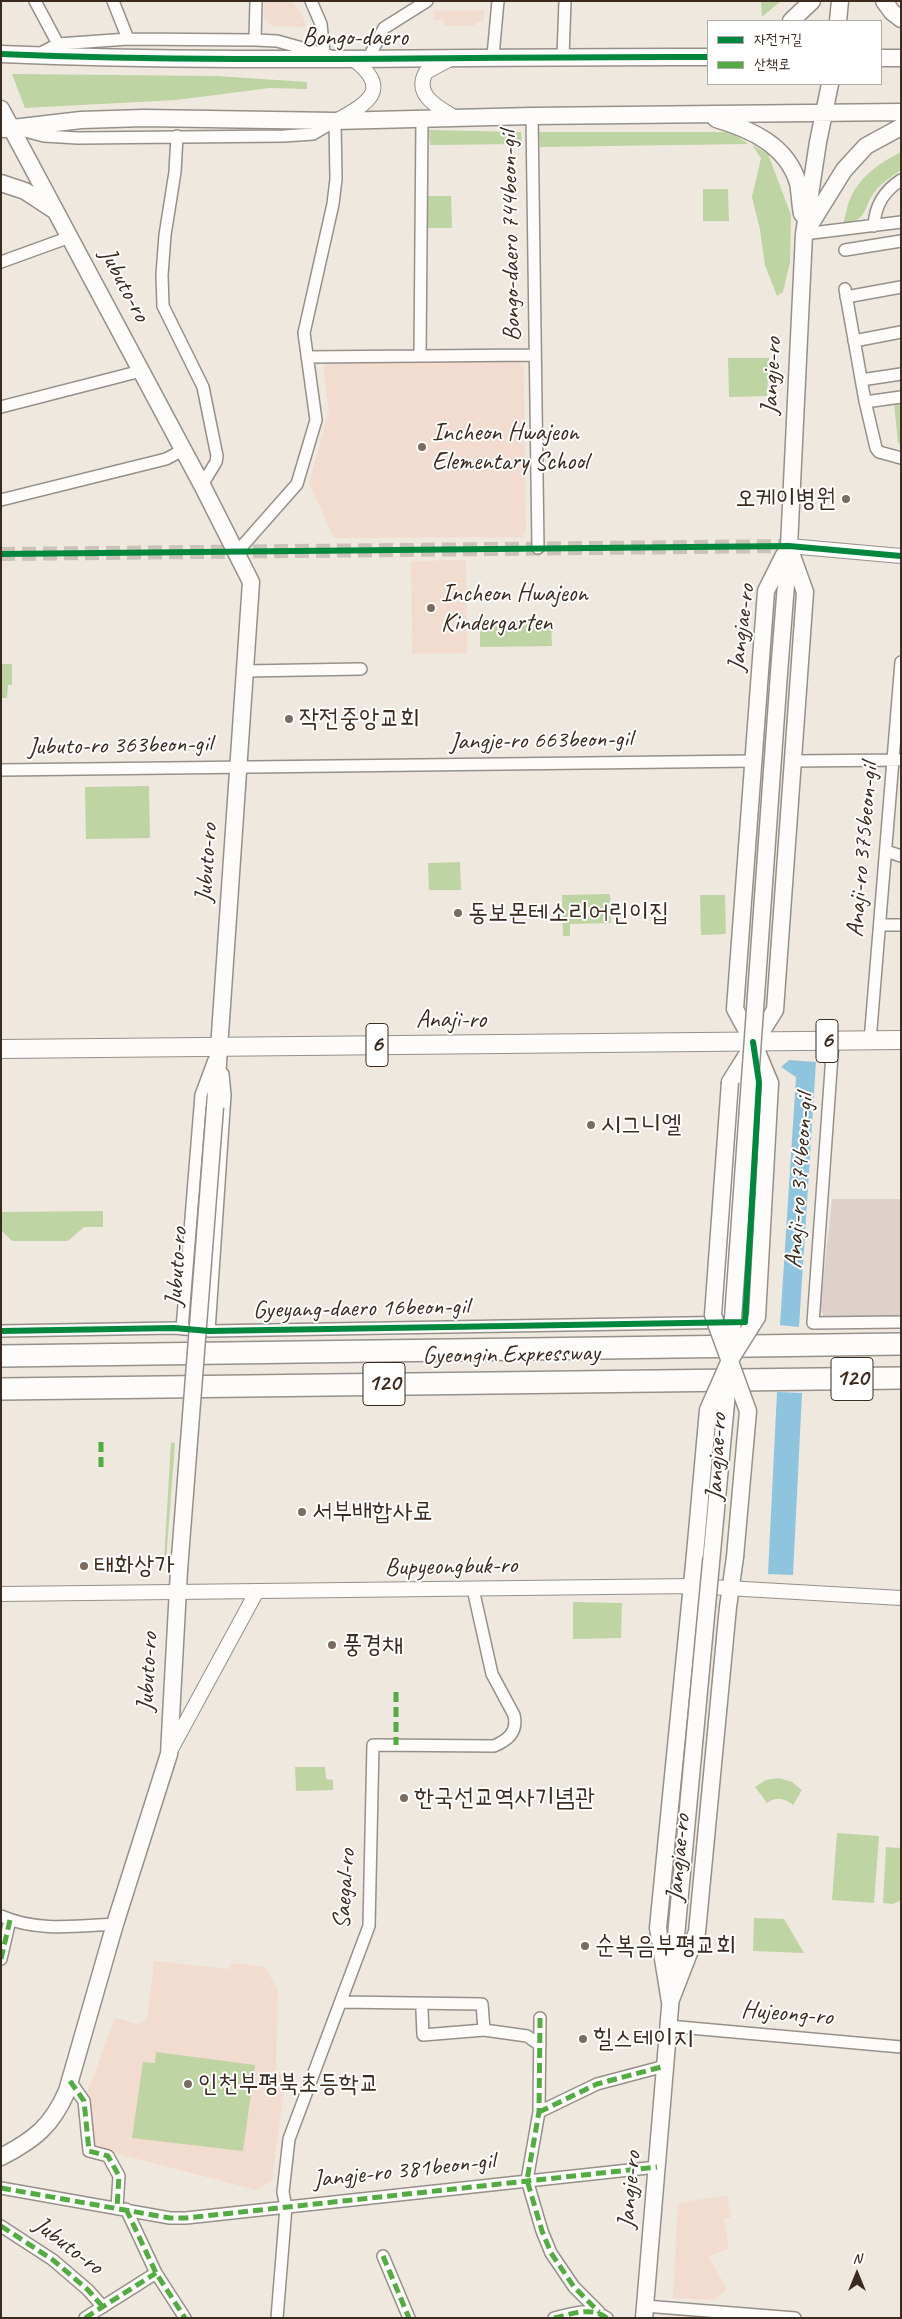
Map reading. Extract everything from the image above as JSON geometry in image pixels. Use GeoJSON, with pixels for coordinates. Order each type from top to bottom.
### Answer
{"type":"FeatureCollection","features":[{"type":"Feature","properties":{"kind":"highway","name":"Gyeongin Expressway"},"geometry":{"type":"LineString","coordinates":[[1,1356],[766,1344],[901,1344]]}},
{"type":"Feature","properties":{"kind":"highway","name":"Gyeongin Expressway"},"geometry":{"type":"LineString","coordinates":[[1,1388],[901,1378]]}},
{"type":"Feature","properties":{"kind":"main road"},"geometry":{"type":"LineString","coordinates":[[792,20],[812,1]]}},
{"type":"Feature","properties":{"kind":"main road"},"geometry":{"type":"LineString","coordinates":[[838,20],[840,1]]}},
{"type":"Feature","properties":{"kind":"main road"},"geometry":{"type":"LineString","coordinates":[[884,1],[892,12],[901,19]]}},
{"type":"Feature","properties":{"kind":"main road"},"geometry":{"type":"LineString","coordinates":[[687,57],[707,53]]}},
{"type":"Feature","properties":{"kind":"main road","name":"Bongo-daero"},"geometry":{"type":"LineString","coordinates":[[1,54],[130,59],[455,56],[707,57]]}},
{"type":"Feature","properties":{"kind":"main road"},"geometry":{"type":"LineString","coordinates":[[882,58],[901,58]]}},
{"type":"Feature","properties":{"kind":"main road","name":"Jangje-ro"},"geometry":{"type":"LineString","coordinates":[[779,673],[788,546],[804,234],[818,142],[830,85]]}},
{"type":"Feature","properties":{"kind":"main road","name":"Jubuto-ro"},"geometry":{"type":"LineString","coordinates":[[1,109],[6,129],[57,212],[202,485],[251,582],[215,1107],[179,1570],[169,1754],[115,1924],[70,2080],[59,2109],[50,2123],[21,2146],[1,2157]]}},
{"type":"Feature","properties":{"kind":"main road"},"geometry":{"type":"LineString","coordinates":[[6,129],[81,120],[144,118],[336,122],[454,117],[901,112]]}},
{"type":"Feature","properties":{"kind":"main road"},"geometry":{"type":"LineString","coordinates":[[700,114],[747,128],[778,151],[790,167],[798,183],[804,234]]}},
{"type":"Feature","properties":{"kind":"main road"},"geometry":{"type":"LineString","coordinates":[[804,234],[844,170],[866,146],[901,127]]}},
{"type":"Feature","properties":{"kind":"main road"},"geometry":{"type":"LineString","coordinates":[[1,183],[26,191],[57,212]]}},
{"type":"Feature","properties":{"kind":"main road","name":"Jangjae-ro"},"geometry":{"type":"LineString","coordinates":[[670,2002],[697,1932],[748,1411],[713,1315],[730,1082],[753,1042],[775,1010],[805,592],[788,546]]}},
{"type":"Feature","properties":{"kind":"main road","name":"Jangjae-ro"},"geometry":{"type":"LineString","coordinates":[[670,2002],[658,1928],[708,1410],[730,1360],[757,1317],[770,1083],[753,1042],[735,1009],[766,590],[788,546]]}},
{"type":"Feature","properties":{"kind":"main road","name":"Jangjae-ro"},"geometry":{"type":"LineString","coordinates":[[676,1936],[730,1360],[779,673]]}},
{"type":"Feature","properties":{"kind":"main road","name":"Anaji-ro"},"geometry":{"type":"LineString","coordinates":[[1,1049],[901,1040]]}},
{"type":"Feature","properties":{"kind":"main road","name":"Jangje-ro"},"geometry":{"type":"LineString","coordinates":[[645,2312],[676,1936]]}},
{"type":"Feature","properties":{"kind":"street"},"geometry":{"type":"LineString","coordinates":[[35,1],[58,44]]}},
{"type":"Feature","properties":{"kind":"street"},"geometry":{"type":"LineString","coordinates":[[113,1],[128,39]]}},
{"type":"Feature","properties":{"kind":"street"},"geometry":{"type":"LineString","coordinates":[[255,40],[256,1]]}},
{"type":"Feature","properties":{"kind":"street"},"geometry":{"type":"LineString","coordinates":[[311,1],[321,24],[346,57]]}},
{"type":"Feature","properties":{"kind":"street"},"geometry":{"type":"LineString","coordinates":[[493,56],[498,1]]}},
{"type":"Feature","properties":{"kind":"street"},"geometry":{"type":"LineString","coordinates":[[563,56],[565,1]]}},
{"type":"Feature","properties":{"kind":"street"},"geometry":{"type":"LineString","coordinates":[[346,57],[384,28],[422,3]]}},
{"type":"Feature","properties":{"kind":"street"},"geometry":{"type":"LineString","coordinates":[[6,129],[44,136],[313,134],[362,106],[372,94],[374,86],[372,77],[367,69],[346,57],[276,41],[128,39],[58,44],[37,55]]}},
{"type":"Feature","properties":{"kind":"street"},"geometry":{"type":"LineString","coordinates":[[454,117],[432,103],[421,87],[426,72],[455,56]]}},
{"type":"Feature","properties":{"kind":"street","name":"Bongo-daero 744beon-gil"},"geometry":{"type":"LineString","coordinates":[[532,116],[538,548]]}},
{"type":"Feature","properties":{"kind":"street"},"geometry":{"type":"LineString","coordinates":[[420,356],[422,118]]}},
{"type":"Feature","properties":{"kind":"street"},"geometry":{"type":"LineString","coordinates":[[237,552],[296,484],[316,420],[304,333],[308,306],[333,204],[336,179],[336,122]]}},
{"type":"Feature","properties":{"kind":"street","name":"Jubuto-ro"},"geometry":{"type":"LineString","coordinates":[[177,136],[175,172],[165,235],[162,275],[163,306],[203,387],[217,456],[216,462],[202,485]]}},
{"type":"Feature","properties":{"kind":"street"},"geometry":{"type":"LineString","coordinates":[[874,226],[876,206],[885,193],[901,180]]}},
{"type":"Feature","properties":{"kind":"street"},"geometry":{"type":"LineString","coordinates":[[804,234],[901,222]]}},
{"type":"Feature","properties":{"kind":"street"},"geometry":{"type":"LineString","coordinates":[[1,262],[70,237]]}},
{"type":"Feature","properties":{"kind":"street"},"geometry":{"type":"LineString","coordinates":[[845,250],[901,241]]}},
{"type":"Feature","properties":{"kind":"street"},"geometry":{"type":"LineString","coordinates":[[901,287],[846,293],[865,402],[876,448],[880,452],[901,458]]}},
{"type":"Feature","properties":{"kind":"street"},"geometry":{"type":"LineString","coordinates":[[854,341],[901,332]]}},
{"type":"Feature","properties":{"kind":"street","name":"Bongo-daero 744beon-gil"},"geometry":{"type":"LineString","coordinates":[[307,357],[535,355]]}},
{"type":"Feature","properties":{"kind":"street"},"geometry":{"type":"LineString","coordinates":[[1,407],[142,371]]}},
{"type":"Feature","properties":{"kind":"street"},"geometry":{"type":"LineString","coordinates":[[861,380],[901,374]]}},
{"type":"Feature","properties":{"kind":"street"},"geometry":{"type":"LineString","coordinates":[[865,402],[901,397]]}},
{"type":"Feature","properties":{"kind":"street"},"geometry":{"type":"LineString","coordinates":[[1,500],[166,459],[183,450]]}},
{"type":"Feature","properties":{"kind":"street"},"geometry":{"type":"LineString","coordinates":[[788,546],[901,556]]}},
{"type":"Feature","properties":{"kind":"street","name":"Anaji-ro 375beon-gil"},"geometry":{"type":"LineString","coordinates":[[870,1041],[886,851],[897,760],[901,662]]}},
{"type":"Feature","properties":{"kind":"street"},"geometry":{"type":"LineString","coordinates":[[245,671],[361,669]]}},
{"type":"Feature","properties":{"kind":"street"},"geometry":{"type":"LineString","coordinates":[[793,761],[897,760]]}},
{"type":"Feature","properties":{"kind":"street","name":"Jangje-ro 663beon-gil"},"geometry":{"type":"LineString","coordinates":[[238,767],[754,761]]}},
{"type":"Feature","properties":{"kind":"street","name":"Jubuto-ro 363beon-gil"},"geometry":{"type":"LineString","coordinates":[[1,770],[238,767]]}},
{"type":"Feature","properties":{"kind":"street"},"geometry":{"type":"LineString","coordinates":[[886,851],[901,856]]}},
{"type":"Feature","properties":{"kind":"street"},"geometry":{"type":"LineString","coordinates":[[880,925],[901,925]]}},
{"type":"Feature","properties":{"kind":"street","name":"Anaji-ro 374beon-gil"},"geometry":{"type":"LineString","coordinates":[[833,1041],[813,1323],[901,1322]]}},
{"type":"Feature","properties":{"kind":"street"},"geometry":{"type":"LineString","coordinates":[[722,1322],[742,1080],[753,1042]]}},
{"type":"Feature","properties":{"kind":"street","name":"Gyeyang-daero 16beon-gil"},"geometry":{"type":"LineString","coordinates":[[1,1331],[182,1329],[209,1331],[745,1322],[759,1082],[753,1042]]}},
{"type":"Feature","properties":{"kind":"street"},"geometry":{"type":"LineString","coordinates":[[182,1329],[200,1095],[219,1046]]}},
{"type":"Feature","properties":{"kind":"street"},"geometry":{"type":"LineString","coordinates":[[209,1331],[225,1095],[219,1046]]}},
{"type":"Feature","properties":{"kind":"street"},"geometry":{"type":"LineString","coordinates":[[184,1304],[191,1313],[198,1315],[211,1305]]}},
{"type":"Feature","properties":{"kind":"street","name":"Bupyeongbuk-ro"},"geometry":{"type":"LineString","coordinates":[[1,1594],[731,1586],[901,1598]]}},
{"type":"Feature","properties":{"kind":"street","name":"Saegal-ro"},"geometry":{"type":"LineString","coordinates":[[277,2318],[286,2207],[283,2192],[289,2139],[369,1926],[373,1745],[494,1746],[506,1741],[514,1732],[516,1722],[514,1715],[492,1674],[473,1589]]}},
{"type":"Feature","properties":{"kind":"street"},"geometry":{"type":"LineString","coordinates":[[169,1754],[257,1591]]}},
{"type":"Feature","properties":{"kind":"street"},"geometry":{"type":"LineString","coordinates":[[1,1959],[5,1918],[36,1927],[115,1924]]}},
{"type":"Feature","properties":{"kind":"street"},"geometry":{"type":"LineString","coordinates":[[341,2002],[482,2004],[484,2030]]}},
{"type":"Feature","properties":{"kind":"street"},"geometry":{"type":"LineString","coordinates":[[422,2010],[424,2035],[484,2030],[527,2036],[540,2045]]}},
{"type":"Feature","properties":{"kind":"street","name":"Jangje-ro 381beon-gil"},"geometry":{"type":"LineString","coordinates":[[540,2018],[540,2112],[527,2180],[542,2231],[551,2253],[574,2287],[603,2315]]}},
{"type":"Feature","properties":{"kind":"street","name":"Hujeong-ro"},"geometry":{"type":"LineString","coordinates":[[668,2026],[901,2047]]}},
{"type":"Feature","properties":{"kind":"street"},"geometry":{"type":"LineString","coordinates":[[540,2112],[597,2084],[665,2066]]}},
{"type":"Feature","properties":{"kind":"street"},"geometry":{"type":"LineString","coordinates":[[70,2080],[84,2101],[89,2151],[108,2156],[119,2176],[121,2208],[156,2274],[185,2318]]}},
{"type":"Feature","properties":{"kind":"street","name":"Jangje-ro 381beon-gil"},"geometry":{"type":"LineString","coordinates":[[1,2188],[170,2218],[657,2167]]}},
{"type":"Feature","properties":{"kind":"street","name":"Jubuto-ro"},"geometry":{"type":"LineString","coordinates":[[1,2226],[52,2260],[88,2290],[103,2307]]}},
{"type":"Feature","properties":{"kind":"street"},"geometry":{"type":"LineString","coordinates":[[383,2256],[409,2318]]}},
{"type":"Feature","properties":{"kind":"street"},"geometry":{"type":"LineString","coordinates":[[85,2318],[156,2274]]}},
{"type":"Feature","properties":{"kind":"street"},"geometry":{"type":"LineString","coordinates":[[554,2318],[589,2311],[603,2315]]}},
{"type":"Feature","properties":{"kind":"street"},"geometry":{"type":"LineString","coordinates":[[645,2312],[795,2318]]}},
{"type":"Feature","properties":{"kind":"shaded area"},"geometry":{"type":"Polygon","coordinates":[[[264,1],[292,1],[302,14],[306,27],[272,26],[264,19],[264,1]]]}},
{"type":"Feature","properties":{"kind":"shaded area"},"geometry":{"type":"Polygon","coordinates":[[[484,10],[484,21],[476,22],[474,26],[444,26],[443,19],[433,20],[434,11],[484,10]]]}},
{"type":"Feature","properties":{"kind":"shaded area","name":"Incheon Hwajeon Elementary School"},"geometry":{"type":"Polygon","coordinates":[[[329,361],[518,361],[524,366],[526,530],[522,537],[334,538],[309,483],[329,411],[323,367],[329,361]]]}},
{"type":"Feature","properties":{"kind":"shaded area"},"geometry":{"type":"Polygon","coordinates":[[[466,560],[467,653],[412,654],[411,561],[466,560]]]}},
{"type":"Feature","properties":{"kind":"shaded area"},"geometry":{"type":"Polygon","coordinates":[[[832,1199],[901,1199],[901,1320],[825,1318],[820,1308],[832,1199]]]}},
{"type":"Feature","properties":{"kind":"shaded area","name":"인천부평북초등학교"},"geometry":{"type":"Polygon","coordinates":[[[154,1961],[230,1969],[231,1963],[265,1967],[278,1990],[276,2071],[286,2075],[272,2180],[256,2190],[92,2147],[87,2093],[115,2018],[138,2024],[147,2019],[154,1961]]]}},
{"type":"Feature","properties":{"kind":"shaded area"},"geometry":{"type":"Polygon","coordinates":[[[727,2195],[731,2217],[724,2219],[729,2249],[708,2256],[727,2289],[714,2300],[673,2298],[678,2203],[727,2195]]]}},
{"type":"Feature","properties":{"kind":"green space"},"geometry":{"type":"Polygon","coordinates":[[[761,1],[781,1],[762,17],[761,1]]]}},
{"type":"Feature","properties":{"kind":"green space"},"geometry":{"type":"Polygon","coordinates":[[[12,74],[217,76],[307,82],[307,89],[270,88],[176,100],[25,108],[12,74]]]}},
{"type":"Feature","properties":{"kind":"green space"},"geometry":{"type":"Polygon","coordinates":[[[429,130],[521,132],[522,144],[430,145],[429,130]]]}},
{"type":"Feature","properties":{"kind":"green space"},"geometry":{"type":"Polygon","coordinates":[[[539,132],[731,132],[748,144],[540,147],[539,132]]]}},
{"type":"Feature","properties":{"kind":"green space"},"geometry":{"type":"Polygon","coordinates":[[[752,145],[768,154],[791,215],[790,262],[783,292],[777,296],[765,265],[760,230],[752,197],[761,158],[752,145]]]}},
{"type":"Feature","properties":{"kind":"green space"},"geometry":{"type":"Polygon","coordinates":[[[901,152],[901,170],[876,190],[862,216],[852,222],[843,224],[855,189],[879,165],[901,152]]]}},
{"type":"Feature","properties":{"kind":"green space"},"geometry":{"type":"Polygon","coordinates":[[[703,189],[728,189],[729,221],[703,221],[703,189]]]}},
{"type":"Feature","properties":{"kind":"green space"},"geometry":{"type":"Polygon","coordinates":[[[426,196],[451,196],[452,228],[426,228],[426,196]]]}},
{"type":"Feature","properties":{"kind":"green space"},"geometry":{"type":"Polygon","coordinates":[[[728,358],[769,358],[767,396],[729,397],[728,358]]]}},
{"type":"Feature","properties":{"kind":"green space"},"geometry":{"type":"Polygon","coordinates":[[[901,402],[901,444],[898,443],[894,403],[901,402]]]}},
{"type":"Feature","properties":{"kind":"green space"},"geometry":{"type":"Polygon","coordinates":[[[551,620],[552,646],[480,647],[480,621],[551,620]]]}},
{"type":"Feature","properties":{"kind":"green space"},"geometry":{"type":"Polygon","coordinates":[[[1,664],[12,664],[12,685],[8,685],[7,698],[1,698],[1,664]]]}},
{"type":"Feature","properties":{"kind":"green space"},"geometry":{"type":"Polygon","coordinates":[[[149,786],[150,838],[86,839],[85,787],[149,786]]]}},
{"type":"Feature","properties":{"kind":"green space"},"geometry":{"type":"Polygon","coordinates":[[[460,862],[461,890],[429,890],[428,863],[460,862]]]}},
{"type":"Feature","properties":{"kind":"green space"},"geometry":{"type":"Polygon","coordinates":[[[610,894],[611,923],[570,924],[570,936],[563,936],[562,895],[610,894]]]}},
{"type":"Feature","properties":{"kind":"green space"},"geometry":{"type":"Polygon","coordinates":[[[700,895],[725,895],[726,934],[701,935],[700,895]]]}},
{"type":"Feature","properties":{"kind":"green space"},"geometry":{"type":"Polygon","coordinates":[[[103,1211],[103,1227],[84,1227],[68,1241],[12,1241],[1,1230],[1,1212],[103,1211]]]}},
{"type":"Feature","properties":{"kind":"green space"},"geometry":{"type":"Polygon","coordinates":[[[171,1442],[175,1443],[166,1561],[164,1560],[171,1442]]]}},
{"type":"Feature","properties":{"kind":"green space"},"geometry":{"type":"Polygon","coordinates":[[[573,1602],[622,1603],[621,1638],[573,1639],[573,1602]]]}},
{"type":"Feature","properties":{"kind":"green space"},"geometry":{"type":"Polygon","coordinates":[[[295,1767],[325,1767],[326,1779],[333,1780],[333,1790],[296,1791],[295,1767]]]}},
{"type":"Feature","properties":{"kind":"green space"},"geometry":{"type":"Polygon","coordinates":[[[779,1778],[792,1782],[802,1790],[793,1805],[780,1799],[774,1799],[767,1803],[755,1787],[766,1780],[779,1778]]]}},
{"type":"Feature","properties":{"kind":"green space"},"geometry":{"type":"Polygon","coordinates":[[[837,1833],[879,1836],[874,1903],[832,1900],[837,1833]]]}},
{"type":"Feature","properties":{"kind":"green space"},"geometry":{"type":"Polygon","coordinates":[[[886,1847],[901,1848],[901,1900],[893,1904],[883,1903],[886,1847]]]}},
{"type":"Feature","properties":{"kind":"green space"},"geometry":{"type":"Polygon","coordinates":[[[754,1918],[784,1919],[804,1953],[753,1951],[754,1918]]]}},
{"type":"Feature","properties":{"kind":"green space"},"geometry":{"type":"Polygon","coordinates":[[[156,2052],[255,2065],[243,2151],[132,2138],[143,2062],[155,2063],[156,2052]]]}},
{"type":"Feature","properties":{"kind":"water"},"geometry":{"type":"Polygon","coordinates":[[[789,1060],[816,1062],[799,1327],[780,1325],[796,1077],[781,1067],[789,1060]]]}},
{"type":"Feature","properties":{"kind":"water"},"geometry":{"type":"Polygon","coordinates":[[[777,1392],[802,1393],[793,1575],[768,1574],[777,1392]]]}},
{"type":"Feature","properties":{"kind":"tunnel"},"geometry":{"type":"LineString","coordinates":[[1,554],[789,546]]}},
{"type":"Feature","properties":{"kind":"marked path"},"geometry":{"type":"LineString","coordinates":[[101,1442],[101,1471]]}},
{"type":"Feature","properties":{"kind":"marked path"},"geometry":{"type":"LineString","coordinates":[[396,1692],[396,1745]]}},
{"type":"Feature","properties":{"kind":"marked path"},"geometry":{"type":"LineString","coordinates":[[1,1959],[10,1920]]}},
{"type":"Feature","properties":{"kind":"marked path"},"geometry":{"type":"LineString","coordinates":[[540,2018],[539,2112],[527,2180],[542,2231],[551,2253],[574,2287],[599,2312]]}},
{"type":"Feature","properties":{"kind":"marked path"},"geometry":{"type":"LineString","coordinates":[[539,2112],[597,2084],[665,2066]]}},
{"type":"Feature","properties":{"kind":"marked path"},"geometry":{"type":"LineString","coordinates":[[70,2081],[84,2101],[89,2151],[108,2156],[119,2176],[117,2208]]}},
{"type":"Feature","properties":{"kind":"marked path"},"geometry":{"type":"LineString","coordinates":[[1,2188],[170,2218],[186,2218],[657,2167]]}},
{"type":"Feature","properties":{"kind":"marked path"},"geometry":{"type":"LineString","coordinates":[[126,2209],[156,2273],[185,2318]]}},
{"type":"Feature","properties":{"kind":"marked path"},"geometry":{"type":"LineString","coordinates":[[1,2226],[53,2260],[88,2290],[103,2307]]}},
{"type":"Feature","properties":{"kind":"marked path"},"geometry":{"type":"LineString","coordinates":[[383,2256],[409,2318]]}},
{"type":"Feature","properties":{"kind":"marked path"},"geometry":{"type":"LineString","coordinates":[[85,2318],[156,2273]]}},
{"type":"Feature","properties":{"kind":"marked path"},"geometry":{"type":"LineString","coordinates":[[554,2318],[588,2312],[601,2314],[607,2318]]}},
{"type":"Feature","properties":{"kind":"cycle path"},"geometry":{"type":"LineString","coordinates":[[1,54],[178,59],[707,57]]}},
{"type":"Feature","properties":{"kind":"cycle path"},"geometry":{"type":"LineString","coordinates":[[1,554],[789,546],[901,556]]}},
{"type":"Feature","properties":{"kind":"cycle path"},"geometry":{"type":"LineString","coordinates":[[1,1331],[174,1328],[209,1331],[745,1322],[759,1082],[753,1042]]}},
{"type":"Feature","properties":{"kind":"place","name":"Incheon Hwajeon Elementary School"},"geometry":{"type":"Point","coordinates":[422,447]}},
{"type":"Feature","properties":{"kind":"place","name":"오케이병원"},"geometry":{"type":"Point","coordinates":[846,499]}},
{"type":"Feature","properties":{"kind":"place","name":"Incheon Hwajeon Kindergarten"},"geometry":{"type":"Point","coordinates":[431,608]}},
{"type":"Feature","properties":{"kind":"place","name":"작전중앙교회"},"geometry":{"type":"Point","coordinates":[289,719]}},
{"type":"Feature","properties":{"kind":"place","name":"동보몬테소리어린이집"},"geometry":{"type":"Point","coordinates":[458,913]}},
{"type":"Feature","properties":{"kind":"place","name":"시그니엘"},"geometry":{"type":"Point","coordinates":[591,1125]}},
{"type":"Feature","properties":{"kind":"place","name":"서부배합사료"},"geometry":{"type":"Point","coordinates":[302,1512]}},
{"type":"Feature","properties":{"kind":"place","name":"태화상가"},"geometry":{"type":"Point","coordinates":[84,1566]}},
{"type":"Feature","properties":{"kind":"place","name":"풍경채"},"geometry":{"type":"Point","coordinates":[332,1645]}},
{"type":"Feature","properties":{"kind":"place","name":"한국선교역사기념관"},"geometry":{"type":"Point","coordinates":[404,1798]}},
{"type":"Feature","properties":{"kind":"place","name":"순복음부평교회"},"geometry":{"type":"Point","coordinates":[585,1946]}},
{"type":"Feature","properties":{"kind":"place","name":"힐스테이지"},"geometry":{"type":"Point","coordinates":[583,2039]}},
{"type":"Feature","properties":{"kind":"place","name":"인천부평북초등학교"},"geometry":{"type":"Point","coordinates":[188,2084]}}]}
